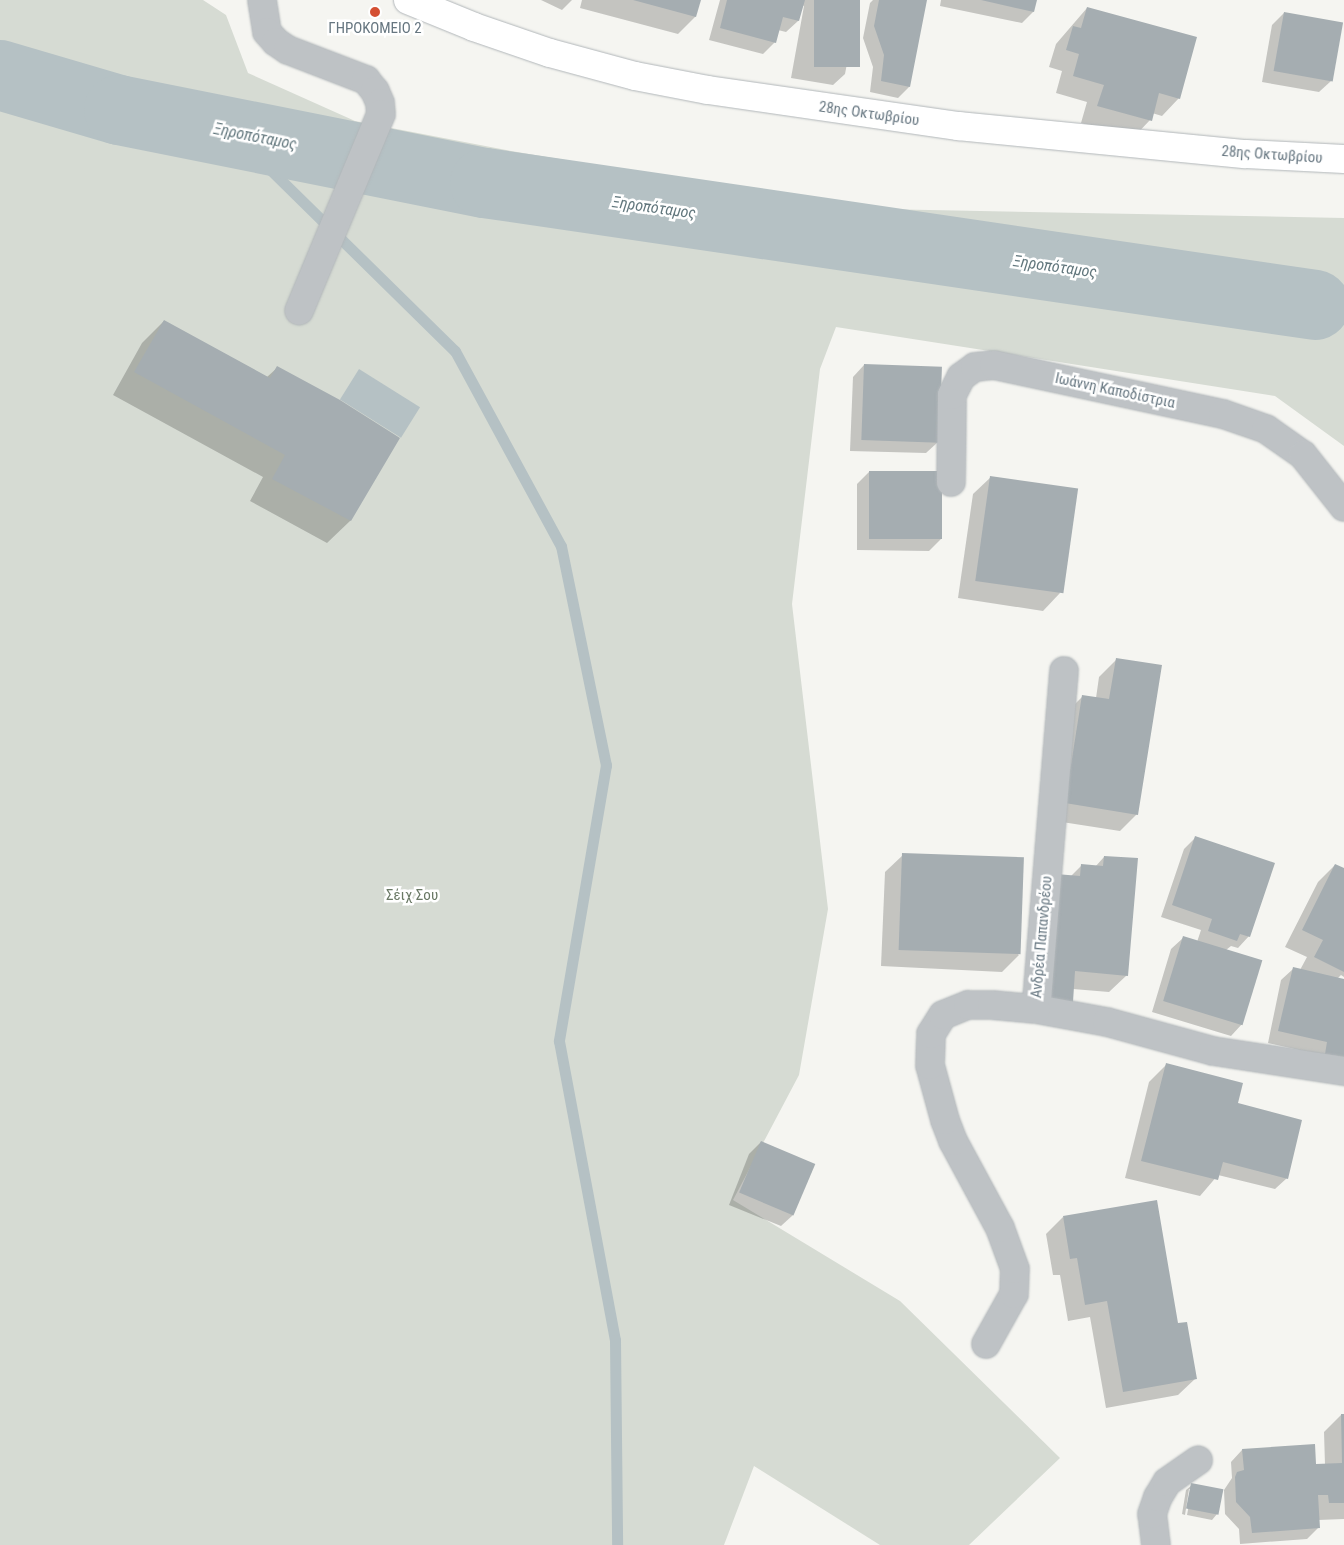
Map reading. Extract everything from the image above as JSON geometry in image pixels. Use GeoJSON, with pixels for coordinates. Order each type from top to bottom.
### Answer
{"type":"FeatureCollection","features":[{"type":"Feature","properties":{"kind":"main road","name":"28ης Οκτωβρίου"},"geometry":{"type":"LineString","coordinates":[[408,0],[474,27],[550,53],[635,76],[708,90],[958,126],[1246,154],[1344,159]]}},
{"type":"Feature","properties":{"kind":"street"},"geometry":{"type":"LineString","coordinates":[[262,0],[267,32],[276,42],[288,50],[366,80],[375,91],[380,103],[380,114],[299,311]]}},
{"type":"Feature","properties":{"kind":"street","name":"Ιωάννη Καποδίστρια"},"geometry":{"type":"LineString","coordinates":[[951,482],[952,395],[961,377],[976,367],[994,365],[1223,414],[1266,429],[1303,455],[1344,507]]}},
{"type":"Feature","properties":{"kind":"street","name":"Ανδρέα Παπανδρέου"},"geometry":{"type":"LineString","coordinates":[[1064,671],[1036,1009],[1107,1022],[1213,1051],[1344,1071]]}},
{"type":"Feature","properties":{"kind":"street"},"geometry":{"type":"LineString","coordinates":[[986,1344],[1014,1294],[1015,1269],[1000,1228],[953,1141],[945,1120],[930,1065],[930,1034],[943,1015],[960,1007],[992,1005],[1036,1009]]}},
{"type":"Feature","properties":{"kind":"street"},"geometry":{"type":"LineString","coordinates":[[1156,1545],[1152,1514],[1158,1497],[1167,1482],[1198,1460]]}},
{"type":"Feature","properties":{"kind":"green space","name":"Σέιχ Σου"},"geometry":{"type":"Polygon","coordinates":[[[0,0],[203,0],[226,15],[248,73],[355,121],[511,151],[692,181],[750,187],[879,209],[1344,218],[1344,446],[1275,396],[836,327],[820,369],[792,604],[828,909],[799,1075],[733,1200],[900,1301],[1060,1458],[969,1545],[880,1545],[754,1466],[724,1545],[0,1545],[0,0]]]}},
{"type":"Feature","properties":{"kind":"shaded area"},"geometry":{"type":"Polygon","coordinates":[[[359,369],[420,407],[401,438],[340,400],[359,369]]]}},
{"type":"Feature","properties":{"kind":"building"},"geometry":{"type":"Polygon","coordinates":[[[633,0],[701,0],[696,17],[633,0]]]}},
{"type":"Feature","properties":{"kind":"building"},"geometry":{"type":"Polygon","coordinates":[[[727,0],[805,0],[799,21],[783,17],[776,43],[720,28],[727,0]]]}},
{"type":"Feature","properties":{"kind":"building"},"geometry":{"type":"Polygon","coordinates":[[[814,0],[860,0],[860,67],[814,67],[814,0]]]}},
{"type":"Feature","properties":{"kind":"building"},"geometry":{"type":"Polygon","coordinates":[[[879,0],[927,0],[910,87],[881,81],[884,55],[874,26],[879,0]]]}},
{"type":"Feature","properties":{"kind":"building"},"geometry":{"type":"Polygon","coordinates":[[[981,0],[1037,0],[1034,12],[981,0]]]}},
{"type":"Feature","properties":{"kind":"building"},"geometry":{"type":"Polygon","coordinates":[[[1087,7],[1197,37],[1180,99],[1159,93],[1152,121],[1097,106],[1104,85],[1073,76],[1079,54],[1066,50],[1073,26],[1081,28],[1087,7]]]}},
{"type":"Feature","properties":{"kind":"building"},"geometry":{"type":"Polygon","coordinates":[[[1284,12],[1343,22],[1333,82],[1274,71],[1284,12]]]}},
{"type":"Feature","properties":{"kind":"building"},"geometry":{"type":"Polygon","coordinates":[[[164,320],[270,378],[277,366],[340,400],[400,438],[351,521],[272,479],[285,455],[134,372],[164,320]]]}},
{"type":"Feature","properties":{"kind":"building"},"geometry":{"type":"Polygon","coordinates":[[[864,364],[942,367],[939,443],[861,440],[864,364]]]}},
{"type":"Feature","properties":{"kind":"building"},"geometry":{"type":"Polygon","coordinates":[[[869,471],[942,471],[942,539],[869,539],[869,471]]]}},
{"type":"Feature","properties":{"kind":"building"},"geometry":{"type":"Polygon","coordinates":[[[990,476],[1078,488],[1063,593],[975,581],[990,476]]]}},
{"type":"Feature","properties":{"kind":"building"},"geometry":{"type":"Polygon","coordinates":[[[1116,658],[1162,665],[1138,815],[1065,803],[1082,695],[1109,699],[1116,658]]]}},
{"type":"Feature","properties":{"kind":"building"},"geometry":{"type":"Polygon","coordinates":[[[1195,836],[1275,863],[1250,937],[1240,934],[1237,941],[1208,931],[1212,919],[1172,905],[1195,836]]]}},
{"type":"Feature","properties":{"kind":"building"},"geometry":{"type":"Polygon","coordinates":[[[902,853],[1024,857],[1021,954],[899,950],[902,853]]]}},
{"type":"Feature","properties":{"kind":"building"},"geometry":{"type":"Polygon","coordinates":[[[1104,856],[1138,858],[1128,976],[1075,971],[1073,1002],[1046,1000],[1056,874],[1080,876],[1081,864],[1103,866],[1104,856]]]}},
{"type":"Feature","properties":{"kind":"building"},"geometry":{"type":"Polygon","coordinates":[[[1335,864],[1344,868],[1344,972],[1314,957],[1323,940],[1302,930],[1335,864]]]}},
{"type":"Feature","properties":{"kind":"building"},"geometry":{"type":"Polygon","coordinates":[[[1183,936],[1262,960],[1242,1025],[1163,1001],[1183,936]]]}},
{"type":"Feature","properties":{"kind":"building"},"geometry":{"type":"Polygon","coordinates":[[[1293,967],[1344,979],[1344,1057],[1325,1054],[1327,1042],[1278,1031],[1293,967]]]}},
{"type":"Feature","properties":{"kind":"building"},"geometry":{"type":"Polygon","coordinates":[[[1166,1063],[1243,1083],[1238,1103],[1302,1120],[1288,1179],[1223,1162],[1218,1180],[1141,1161],[1166,1063]]]}},
{"type":"Feature","properties":{"kind":"building"},"geometry":{"type":"Polygon","coordinates":[[[761,1141],[815,1164],[793,1216],[739,1193],[761,1141]]]}},
{"type":"Feature","properties":{"kind":"building"},"geometry":{"type":"Polygon","coordinates":[[[1157,1200],[1178,1323],[1187,1322],[1197,1379],[1123,1392],[1107,1301],[1085,1305],[1077,1258],[1070,1259],[1063,1216],[1157,1200]]]}},
{"type":"Feature","properties":{"kind":"building"},"geometry":{"type":"Polygon","coordinates":[[[1341,1414],[1344,1414],[1344,1503],[1329,1503],[1328,1495],[1318,1495],[1320,1528],[1252,1533],[1250,1517],[1236,1502],[1235,1477],[1237,1472],[1244,1470],[1242,1449],[1315,1444],[1316,1464],[1342,1463],[1341,1414]]]}},
{"type":"Feature","properties":{"kind":"building"},"geometry":{"type":"Polygon","coordinates":[[[1191,1483],[1223,1489],[1218,1515],[1186,1509],[1191,1483]]]}},
{"type":"Feature","properties":{"kind":"waterway","name":"Ξηροπόταμος"},"geometry":{"type":"LineString","coordinates":[[0,75],[119,110],[485,183],[1315,305]]}},
{"type":"Feature","properties":{"kind":"waterway"},"geometry":{"type":"LineString","coordinates":[[233,133],[455,351],[561,546],[606,765],[559,1041],[615,1340],[617,1545]]}},
{"type":"Feature","properties":{"kind":"place","name":"ΓΗΡΟΚΟΜΕΙΟ 2"},"geometry":{"type":"Point","coordinates":[375,12]}}]}
